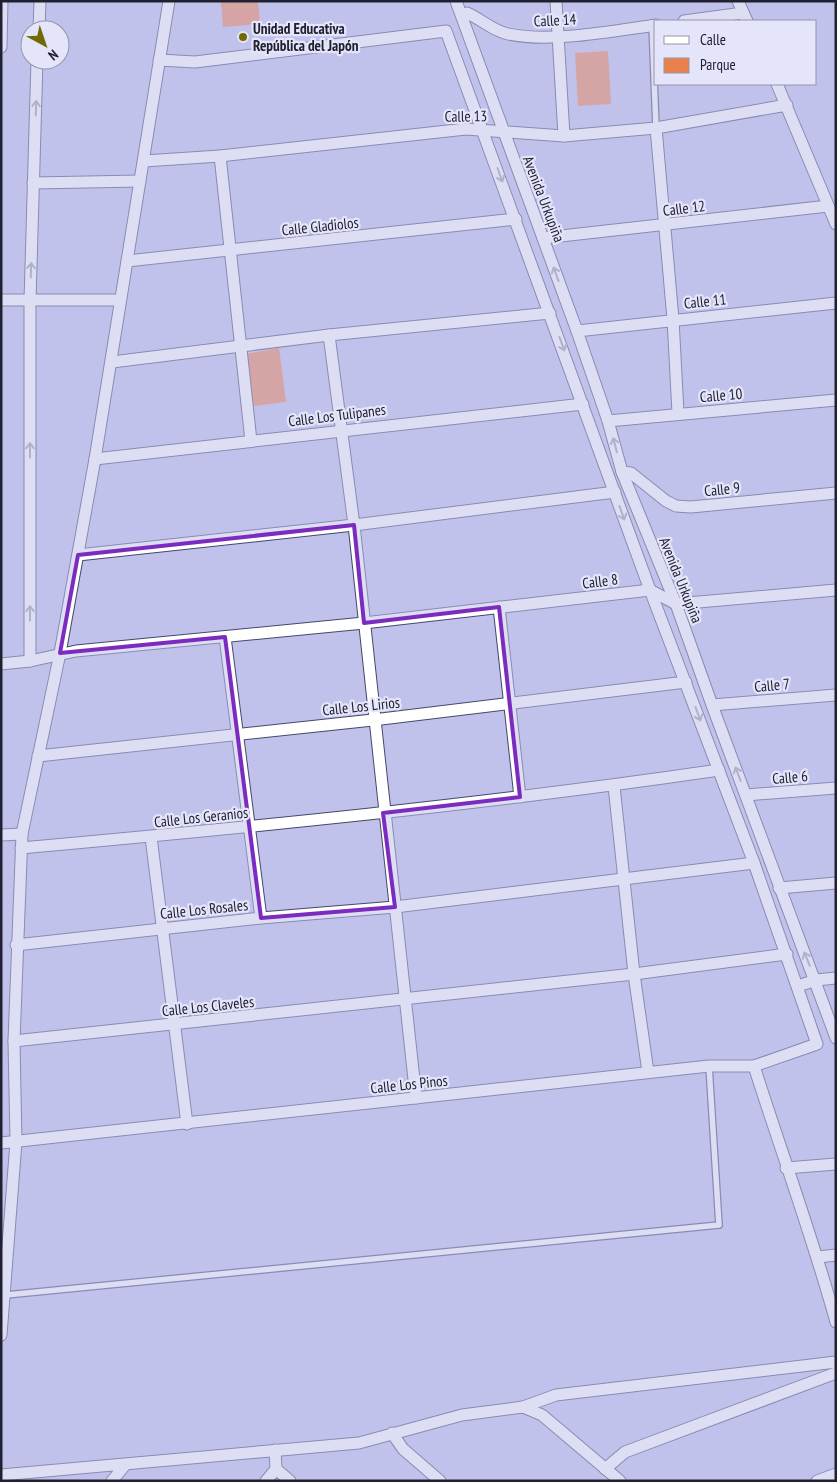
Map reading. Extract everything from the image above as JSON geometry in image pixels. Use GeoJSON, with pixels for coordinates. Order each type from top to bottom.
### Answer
{"type":"FeatureCollection","features":[{"type":"Feature","properties":{"kind":"street"},"geometry":{"type":"LineString","coordinates":[[1,47],[2,1]]}},
{"type":"Feature","properties":{"kind":"street"},"geometry":{"type":"LineString","coordinates":[[39,20],[40,1]]}},
{"type":"Feature","properties":{"kind":"street"},"geometry":{"type":"LineString","coordinates":[[1,1335],[16,1142],[14,1041],[16,945],[22,834],[60,653],[95,459],[169,1]]}},
{"type":"Feature","properties":{"kind":"street","name":"Avenida Urkupiña"},"geometry":{"type":"LineString","coordinates":[[456,1],[577,331],[608,421],[622,472],[676,604],[779,888],[816,980],[836,1038]]}},
{"type":"Feature","properties":{"kind":"street"},"geometry":{"type":"LineString","coordinates":[[556,1],[564,136]]}},
{"type":"Feature","properties":{"kind":"street"},"geometry":{"type":"LineString","coordinates":[[699,20],[745,17],[738,1]]}},
{"type":"Feature","properties":{"kind":"street","name":"Calle 14"},"geometry":{"type":"LineString","coordinates":[[462,15],[471,15],[489,27],[507,34],[530,37],[558,36],[654,25]]}},
{"type":"Feature","properties":{"kind":"street"},"geometry":{"type":"LineString","coordinates":[[159,60],[195,62],[446,31],[650,590],[754,863],[798,986],[816,980],[836,978]]}},
{"type":"Feature","properties":{"kind":"street"},"geometry":{"type":"LineString","coordinates":[[30,661],[30,301],[37,70]]}},
{"type":"Feature","properties":{"kind":"street"},"geometry":{"type":"LineString","coordinates":[[777,85],[836,224]]}},
{"type":"Feature","properties":{"kind":"street","name":"Calle 13"},"geometry":{"type":"LineString","coordinates":[[144,160],[220,156],[466,129],[503,132],[518,131],[564,136],[656,128],[787,105]]}},
{"type":"Feature","properties":{"kind":"street"},"geometry":{"type":"LineString","coordinates":[[656,128],[673,319],[678,413]]}},
{"type":"Feature","properties":{"kind":"street"},"geometry":{"type":"LineString","coordinates":[[220,156],[251,441]]}},
{"type":"Feature","properties":{"kind":"street"},"geometry":{"type":"LineString","coordinates":[[33,183],[140,182]]}},
{"type":"Feature","properties":{"kind":"street","name":"Calle 12"},"geometry":{"type":"LineString","coordinates":[[543,238],[828,206]]}},
{"type":"Feature","properties":{"kind":"street","name":"Calle Gladiolos"},"geometry":{"type":"LineString","coordinates":[[127,261],[516,219]]}},
{"type":"Feature","properties":{"kind":"street"},"geometry":{"type":"LineString","coordinates":[[1,300],[120,300]]}},
{"type":"Feature","properties":{"kind":"street","name":"Calle 11"},"geometry":{"type":"LineString","coordinates":[[577,331],[673,319],[836,303]]}},
{"type":"Feature","properties":{"kind":"street"},"geometry":{"type":"LineString","coordinates":[[112,362],[329,335],[550,313]]}},
{"type":"Feature","properties":{"kind":"street"},"geometry":{"type":"LineString","coordinates":[[329,335],[343,429],[354,525],[373,720],[416,1098]]}},
{"type":"Feature","properties":{"kind":"street","name":"Calle 10"},"geometry":{"type":"LineString","coordinates":[[608,421],[678,413],[836,400]]}},
{"type":"Feature","properties":{"kind":"street","name":"Calle Los Tulipanes"},"geometry":{"type":"LineString","coordinates":[[95,459],[343,429],[583,404]]}},
{"type":"Feature","properties":{"kind":"street","name":"Calle 9"},"geometry":{"type":"LineString","coordinates":[[622,472],[631,472],[676,506],[691,507],[836,493]]}},
{"type":"Feature","properties":{"kind":"street"},"geometry":{"type":"LineString","coordinates":[[78,555],[354,525],[615,492]]}},
{"type":"Feature","properties":{"kind":"street"},"geometry":{"type":"LineString","coordinates":[[650,590],[676,604],[836,590]]}},
{"type":"Feature","properties":{"kind":"street","name":"Calle 8"},"geometry":{"type":"LineString","coordinates":[[1,664],[30,661],[60,653],[364,623],[650,590]]}},
{"type":"Feature","properties":{"kind":"street"},"geometry":{"type":"LineString","coordinates":[[499,607],[520,797]]}},
{"type":"Feature","properties":{"kind":"street"},"geometry":{"type":"LineString","coordinates":[[226,637],[236,734],[261,918]]}},
{"type":"Feature","properties":{"kind":"street","name":"Calle Los Lirios"},"geometry":{"type":"LineString","coordinates":[[38,756],[373,720],[686,682]]}},
{"type":"Feature","properties":{"kind":"street","name":"Calle 7"},"geometry":{"type":"LineString","coordinates":[[712,705],[836,694]]}},
{"type":"Feature","properties":{"kind":"street","name":"Calle Los Geranios"},"geometry":{"type":"LineString","coordinates":[[21,848],[151,837],[520,797],[614,786],[719,770]]}},
{"type":"Feature","properties":{"kind":"street"},"geometry":{"type":"LineString","coordinates":[[614,786],[634,974],[648,1072]]}},
{"type":"Feature","properties":{"kind":"street","name":"Calle 6"},"geometry":{"type":"LineString","coordinates":[[746,795],[836,788]]}},
{"type":"Feature","properties":{"kind":"street"},"geometry":{"type":"LineString","coordinates":[[1,835],[22,834]]}},
{"type":"Feature","properties":{"kind":"street"},"geometry":{"type":"LineString","coordinates":[[151,837],[187,1124]]}},
{"type":"Feature","properties":{"kind":"street","name":"Calle Los Rosales"},"geometry":{"type":"LineString","coordinates":[[16,945],[261,918],[395,907],[754,863]]}},
{"type":"Feature","properties":{"kind":"street"},"geometry":{"type":"LineString","coordinates":[[779,888],[836,883]]}},
{"type":"Feature","properties":{"kind":"street","name":"Calle Los Claveles"},"geometry":{"type":"LineString","coordinates":[[14,1041],[634,974],[787,954]]}},
{"type":"Feature","properties":{"kind":"street","name":"Calle Los Pinos"},"geometry":{"type":"LineString","coordinates":[[1,1143],[648,1072],[709,1066],[754,1066],[817,1044],[798,986]]}},
{"type":"Feature","properties":{"kind":"street"},"geometry":{"type":"LineString","coordinates":[[754,1066],[786,1168],[818,1257],[836,1322]]}},
{"type":"Feature","properties":{"kind":"street"},"geometry":{"type":"LineString","coordinates":[[786,1168],[836,1164]]}},
{"type":"Feature","properties":{"kind":"street"},"geometry":{"type":"LineString","coordinates":[[818,1257],[836,1256]]}},
{"type":"Feature","properties":{"kind":"street"},"geometry":{"type":"LineString","coordinates":[[1,1475],[359,1443],[392,1432],[462,1415],[523,1407],[556,1395],[836,1362]]}},
{"type":"Feature","properties":{"kind":"street"},"geometry":{"type":"LineString","coordinates":[[605,1469],[625,1452],[836,1373]]}},
{"type":"Feature","properties":{"kind":"street"},"geometry":{"type":"LineString","coordinates":[[523,1407],[542,1415],[620,1481]]}},
{"type":"Feature","properties":{"kind":"street"},"geometry":{"type":"LineString","coordinates":[[392,1432],[403,1449],[440,1481]]}},
{"type":"Feature","properties":{"kind":"street"},"geometry":{"type":"LineString","coordinates":[[266,1481],[276,1469],[276,1450]]}},
{"type":"Feature","properties":{"kind":"street"},"geometry":{"type":"LineString","coordinates":[[112,1481],[125,1465]]}},
{"type":"Feature","properties":{"kind":"street"},"geometry":{"type":"LineString","coordinates":[[276,1469],[290,1481]]}},
{"type":"Feature","properties":{"kind":"street"},"geometry":{"type":"LineString","coordinates":[[817,1481],[836,1474]]}},
{"type":"Feature","properties":{"kind":"lane"},"geometry":{"type":"LineString","coordinates":[[655,85],[656,128]]}},
{"type":"Feature","properties":{"kind":"lane"},"geometry":{"type":"LineString","coordinates":[[3,1296],[719,1225],[709,1066]]}},
{"type":"Feature","properties":{"kind":"highlighted area"},"geometry":{"type":"Polygon","coordinates":[[[354,525],[364,623],[499,607],[520,797],[383,813],[395,907],[261,918],[225,637],[60,653],[78,555],[354,525]]]}},
{"type":"Feature","properties":{"kind":"green space"},"geometry":{"type":"Polygon","coordinates":[[[221,1],[258,1],[260,24],[223,27],[221,1]]]}},
{"type":"Feature","properties":{"kind":"green space"},"geometry":{"type":"Polygon","coordinates":[[[608,51],[611,104],[578,106],[575,53],[608,51]]]}},
{"type":"Feature","properties":{"kind":"green space"},"geometry":{"type":"Polygon","coordinates":[[[279,348],[286,402],[253,406],[245,354],[279,348]]]}},
{"type":"Feature","properties":{"kind":"place","name":"Unidad Educativa República del Japón"},"geometry":{"type":"Point","coordinates":[243,37]}}]}
